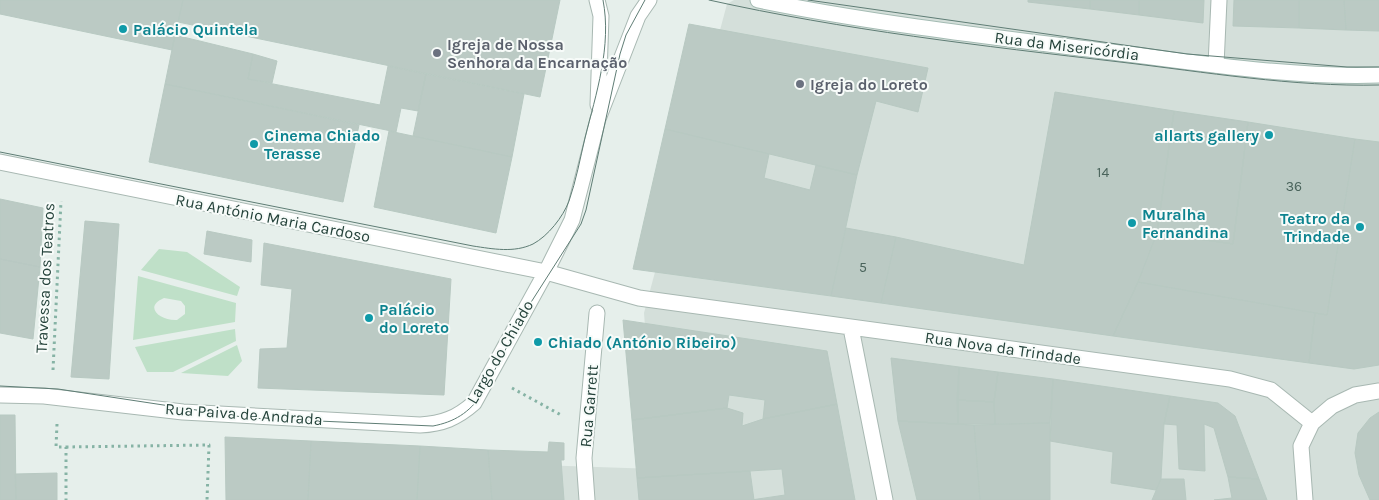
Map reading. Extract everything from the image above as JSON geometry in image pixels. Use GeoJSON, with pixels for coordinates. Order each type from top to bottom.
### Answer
{"type":"FeatureCollection","features":[{"type":"Feature","properties":{"kind":"street","name":"Largo do Chiado"},"geometry":{"type":"LineString","coordinates":[[597,0],[602,16],[598,119]]}},
{"type":"Feature","properties":{"kind":"street","name":"Largo do Chiado"},"geometry":{"type":"LineString","coordinates":[[445,422],[457,416],[474,402],[546,272],[574,213],[598,119],[638,16],[649,0]]}},
{"type":"Feature","properties":{"kind":"street","name":"Rua da Misericórdia"},"geometry":{"type":"LineString","coordinates":[[758,0],[967,34],[1216,65],[1349,76],[1379,75]]}},
{"type":"Feature","properties":{"kind":"street"},"geometry":{"type":"LineString","coordinates":[[1216,65],[1219,0]]}},
{"type":"Feature","properties":{"kind":"street","name":"Rua António Maria Cardoso"},"geometry":{"type":"LineString","coordinates":[[0,162],[546,272]]}},
{"type":"Feature","properties":{"kind":"street","name":"Rua Nova da Trindade"},"geometry":{"type":"LineString","coordinates":[[546,272],[639,298],[1230,380],[1271,390],[1312,423]]}},
{"type":"Feature","properties":{"kind":"street","name":"Rua Garrett"},"geometry":{"type":"LineString","coordinates":[[587,500],[584,458],[597,313]]}},
{"type":"Feature","properties":{"kind":"street"},"geometry":{"type":"LineString","coordinates":[[851,328],[885,500]]}},
{"type":"Feature","properties":{"kind":"street"},"geometry":{"type":"LineString","coordinates":[[1305,500],[1301,446],[1312,423],[1332,406],[1355,395],[1379,391]]}},
{"type":"Feature","properties":{"kind":"street","name":"Rua Paiva de Andrada"},"geometry":{"type":"LineString","coordinates":[[0,395],[44,396],[184,412],[420,425],[445,422]]}},
{"type":"Feature","properties":{"kind":"path","name":"Travessa dos Teatros"},"geometry":{"type":"LineString","coordinates":[[53,372],[62,176]]}},
{"type":"Feature","properties":{"kind":"path"},"geometry":{"type":"LineString","coordinates":[[511,388],[565,418]]}},
{"type":"Feature","properties":{"kind":"path"},"geometry":{"type":"LineString","coordinates":[[61,424],[56,424],[56,447],[209,445],[207,500]]}},
{"type":"Feature","properties":{"kind":"path"},"geometry":{"type":"LineString","coordinates":[[66,447],[66,500]]}},
{"type":"Feature","properties":{"kind":"shaded area"},"geometry":{"type":"Polygon","coordinates":[[[734,0],[1379,0],[1379,500],[244,500],[245,455],[656,469],[644,313],[727,4],[734,0]]]}},
{"type":"Feature","properties":{"kind":"green space"},"geometry":{"type":"Polygon","coordinates":[[[159,249],[187,252],[240,287],[237,296],[141,270],[159,249]]]}},
{"type":"Feature","properties":{"kind":"green space"},"geometry":{"type":"Polygon","coordinates":[[[138,276],[236,303],[235,322],[133,340],[138,276]],[[164,298],[155,305],[154,309],[160,316],[177,320],[185,314],[185,306],[181,301],[164,298]]]}},
{"type":"Feature","properties":{"kind":"green space"},"geometry":{"type":"Polygon","coordinates":[[[235,329],[236,341],[173,372],[147,372],[135,347],[235,329]]]}},
{"type":"Feature","properties":{"kind":"green space"},"geometry":{"type":"Polygon","coordinates":[[[237,345],[242,361],[228,376],[181,373],[237,345]]]}},
{"type":"Feature","properties":{"kind":"building","name":"Palácio Quintela"},"geometry":{"type":"Polygon","coordinates":[[[0,0],[183,0],[172,50],[0,14],[0,0]]]}},
{"type":"Feature","properties":{"kind":"building","name":"Igreja de Nossa Senhora da Encarnação"},"geometry":{"type":"Polygon","coordinates":[[[183,0],[560,0],[540,97],[178,22],[183,0]]]}},
{"type":"Feature","properties":{"kind":"building"},"geometry":{"type":"Polygon","coordinates":[[[1028,0],[1090,0],[1090,9],[1028,2],[1028,0]]]}},
{"type":"Feature","properties":{"kind":"building"},"geometry":{"type":"Polygon","coordinates":[[[1090,0],[1139,0],[1139,15],[1090,9],[1090,0]]]}},
{"type":"Feature","properties":{"kind":"building"},"geometry":{"type":"Polygon","coordinates":[[[1139,0],[1204,0],[1203,23],[1139,15],[1139,0]]]}},
{"type":"Feature","properties":{"kind":"building"},"geometry":{"type":"Polygon","coordinates":[[[1234,0],[1299,0],[1299,28],[1233,26],[1234,0]]]}},
{"type":"Feature","properties":{"kind":"building"},"geometry":{"type":"Polygon","coordinates":[[[1299,0],[1344,0],[1346,30],[1299,28],[1299,0]]]}},
{"type":"Feature","properties":{"kind":"building"},"geometry":{"type":"Polygon","coordinates":[[[1344,0],[1379,0],[1379,31],[1346,30],[1344,0]]]}},
{"type":"Feature","properties":{"kind":"building","name":"Igreja do Loreto"},"geometry":{"type":"Polygon","coordinates":[[[689,24],[928,68],[918,112],[876,101],[857,175],[665,129],[689,24]]]}},
{"type":"Feature","properties":{"kind":"building"},"geometry":{"type":"Polygon","coordinates":[[[175,35],[253,54],[248,79],[380,105],[388,66],[426,74],[418,111],[401,108],[396,132],[165,84],[175,35]]]}},
{"type":"Feature","properties":{"kind":"building"},"geometry":{"type":"Polygon","coordinates":[[[253,54],[277,61],[272,83],[248,79],[253,54]]]}},
{"type":"Feature","properties":{"kind":"building"},"geometry":{"type":"Polygon","coordinates":[[[426,74],[524,94],[512,157],[413,136],[426,74]]]}},
{"type":"Feature","properties":{"kind":"building","name":"Cinema Chiado Terasse"},"geometry":{"type":"Polygon","coordinates":[[[165,84],[359,125],[343,202],[149,162],[165,84]]]}},
{"type":"Feature","properties":{"kind":"building"},"geometry":{"type":"Polygon","coordinates":[[[1055,92],[1174,111],[1157,233],[1138,282],[1113,336],[881,303],[896,237],[1024,265],[1055,92]]]}},
{"type":"Feature","properties":{"kind":"building"},"geometry":{"type":"Polygon","coordinates":[[[1174,111],[1248,122],[1233,244],[1157,233],[1174,111]]]}},
{"type":"Feature","properties":{"kind":"building"},"geometry":{"type":"Polygon","coordinates":[[[1248,122],[1355,139],[1327,315],[1138,282],[1157,233],[1233,244],[1248,122]]]}},
{"type":"Feature","properties":{"kind":"building"},"geometry":{"type":"Polygon","coordinates":[[[665,129],[769,154],[764,178],[810,190],[816,165],[857,175],[831,296],[633,269],[665,129]]]}},
{"type":"Feature","properties":{"kind":"building"},"geometry":{"type":"Polygon","coordinates":[[[389,131],[512,157],[496,233],[374,207],[389,131]]]}},
{"type":"Feature","properties":{"kind":"building","name":"Teatro da Trindade"},"geometry":{"type":"Polygon","coordinates":[[[1355,139],[1379,142],[1379,365],[1354,369],[1309,363],[1315,313],[1327,315],[1355,139]]]}},
{"type":"Feature","properties":{"kind":"building"},"geometry":{"type":"Polygon","coordinates":[[[0,199],[43,208],[40,267],[0,259],[0,199]]]}},
{"type":"Feature","properties":{"kind":"building"},"geometry":{"type":"Polygon","coordinates":[[[85,221],[119,224],[109,379],[71,377],[85,221]]]}},
{"type":"Feature","properties":{"kind":"building"},"geometry":{"type":"Polygon","coordinates":[[[846,228],[896,237],[881,303],[831,296],[846,228]]]}},
{"type":"Feature","properties":{"kind":"building"},"geometry":{"type":"Polygon","coordinates":[[[207,231],[252,240],[251,262],[204,254],[207,231]]]}},
{"type":"Feature","properties":{"kind":"building","name":"Palácio do Loreto"},"geometry":{"type":"Polygon","coordinates":[[[264,243],[451,279],[444,395],[258,388],[260,349],[287,348],[292,289],[261,285],[264,243]]]}},
{"type":"Feature","properties":{"kind":"building"},"geometry":{"type":"Polygon","coordinates":[[[0,259],[40,267],[33,339],[0,333],[0,259]]]}},
{"type":"Feature","properties":{"kind":"building"},"geometry":{"type":"Polygon","coordinates":[[[1138,282],[1315,313],[1309,363],[1113,336],[1138,282]]]}},
{"type":"Feature","properties":{"kind":"building"},"geometry":{"type":"Polygon","coordinates":[[[623,320],[827,351],[837,404],[763,419],[765,400],[729,395],[727,408],[632,420],[623,320]]]}},
{"type":"Feature","properties":{"kind":"building"},"geometry":{"type":"Polygon","coordinates":[[[891,358],[959,367],[958,424],[898,421],[891,358]]]}},
{"type":"Feature","properties":{"kind":"building"},"geometry":{"type":"Polygon","coordinates":[[[959,367],[998,372],[994,402],[957,400],[959,367]]]}},
{"type":"Feature","properties":{"kind":"building"},"geometry":{"type":"Polygon","coordinates":[[[998,372],[1053,379],[1050,423],[995,424],[994,402],[998,372]]]}},
{"type":"Feature","properties":{"kind":"building"},"geometry":{"type":"Polygon","coordinates":[[[1053,379],[1170,396],[1164,424],[1161,479],[1156,490],[1111,483],[1113,452],[1050,441],[1053,379]]]}},
{"type":"Feature","properties":{"kind":"building"},"geometry":{"type":"Polygon","coordinates":[[[1170,396],[1218,403],[1235,416],[1259,479],[1228,477],[1214,428],[1204,424],[1205,471],[1179,469],[1177,425],[1164,424],[1170,396]]]}},
{"type":"Feature","properties":{"kind":"building"},"geometry":{"type":"Polygon","coordinates":[[[957,400],[994,402],[995,424],[958,424],[957,400]]]}},
{"type":"Feature","properties":{"kind":"building"},"geometry":{"type":"Polygon","coordinates":[[[837,404],[855,500],[751,500],[785,495],[782,469],[637,478],[632,420],[727,408],[743,413],[742,426],[763,419],[837,404]]]}},
{"type":"Feature","properties":{"kind":"building"},"geometry":{"type":"Polygon","coordinates":[[[1379,412],[1379,500],[1370,500],[1359,475],[1355,453],[1358,433],[1370,418],[1379,412]]]}},
{"type":"Feature","properties":{"kind":"building"},"geometry":{"type":"Polygon","coordinates":[[[0,415],[15,415],[16,500],[0,500],[0,415]]]}},
{"type":"Feature","properties":{"kind":"building"},"geometry":{"type":"Polygon","coordinates":[[[898,421],[974,425],[980,500],[917,500],[898,421]]]}},
{"type":"Feature","properties":{"kind":"building"},"geometry":{"type":"Polygon","coordinates":[[[1050,423],[1050,500],[980,500],[974,425],[1050,423]]]}},
{"type":"Feature","properties":{"kind":"building"},"geometry":{"type":"Polygon","coordinates":[[[225,437],[311,441],[308,500],[226,500],[225,437]]]}},
{"type":"Feature","properties":{"kind":"building"},"geometry":{"type":"Polygon","coordinates":[[[311,441],[420,446],[417,500],[308,500],[311,441]]]}},
{"type":"Feature","properties":{"kind":"building"},"geometry":{"type":"Polygon","coordinates":[[[549,442],[564,443],[564,460],[561,460],[564,500],[492,500],[488,450],[548,452],[549,442]]]}},
{"type":"Feature","properties":{"kind":"building"},"geometry":{"type":"Polygon","coordinates":[[[420,446],[488,450],[492,500],[417,500],[420,446]]]}},
{"type":"Feature","properties":{"kind":"building"},"geometry":{"type":"Polygon","coordinates":[[[750,471],[754,500],[639,500],[637,478],[750,471]]]}},
{"type":"Feature","properties":{"kind":"building"},"geometry":{"type":"Polygon","coordinates":[[[57,473],[57,500],[16,500],[15,474],[57,473]]]}},
{"type":"Feature","properties":{"kind":"building"},"geometry":{"type":"Polygon","coordinates":[[[1228,477],[1259,479],[1267,500],[1214,500],[1232,498],[1228,477]]]}},
{"type":"Feature","properties":{"kind":"building"},"geometry":{"type":"Polygon","coordinates":[[[1161,479],[1184,479],[1186,500],[1152,500],[1161,479]]]}},
{"type":"Feature","properties":{"kind":"tram line"},"geometry":{"type":"LineString","coordinates":[[0,152],[473,246],[503,250],[526,247],[539,241],[559,220],[566,207],[576,178],[602,70],[606,35],[603,0]]}},
{"type":"Feature","properties":{"kind":"tram line"},"geometry":{"type":"LineString","coordinates":[[0,386],[58,389],[249,418],[433,426],[460,416],[482,394],[528,307],[581,224],[586,210],[620,54],[626,35],[645,0]]}},
{"type":"Feature","properties":{"kind":"tram line"},"geometry":{"type":"LineString","coordinates":[[709,0],[862,29],[965,43],[1249,78],[1314,84],[1379,85]]}},
{"type":"Feature","properties":{"kind":"tram line"},"geometry":{"type":"LineString","coordinates":[[808,0],[1187,54],[1347,67],[1379,67]]}},
{"type":"Feature","properties":{"kind":"place","name":"Palácio Quintela"},"geometry":{"type":"Point","coordinates":[123,29]}},
{"type":"Feature","properties":{"kind":"place","name":"Igreja de Nossa Senhora da Encarnação"},"geometry":{"type":"Point","coordinates":[437,53]}},
{"type":"Feature","properties":{"kind":"place","name":"Igreja do Loreto"},"geometry":{"type":"Point","coordinates":[800,84]}},
{"type":"Feature","properties":{"kind":"place","name":"allarts gallery"},"geometry":{"type":"Point","coordinates":[1269,135]}},
{"type":"Feature","properties":{"kind":"place","name":"Cinema Chiado Terasse"},"geometry":{"type":"Point","coordinates":[254,144]}},
{"type":"Feature","properties":{"kind":"place","name":"Muralha Fernandina"},"geometry":{"type":"Point","coordinates":[1132,223]}},
{"type":"Feature","properties":{"kind":"place","name":"Teatro da Trindade"},"geometry":{"type":"Point","coordinates":[1360,227]}},
{"type":"Feature","properties":{"kind":"place","name":"Palácio do Loreto"},"geometry":{"type":"Point","coordinates":[369,318]}},
{"type":"Feature","properties":{"kind":"place","name":"Chiado (António Ribeiro)"},"geometry":{"type":"Point","coordinates":[538,342]}}]}
